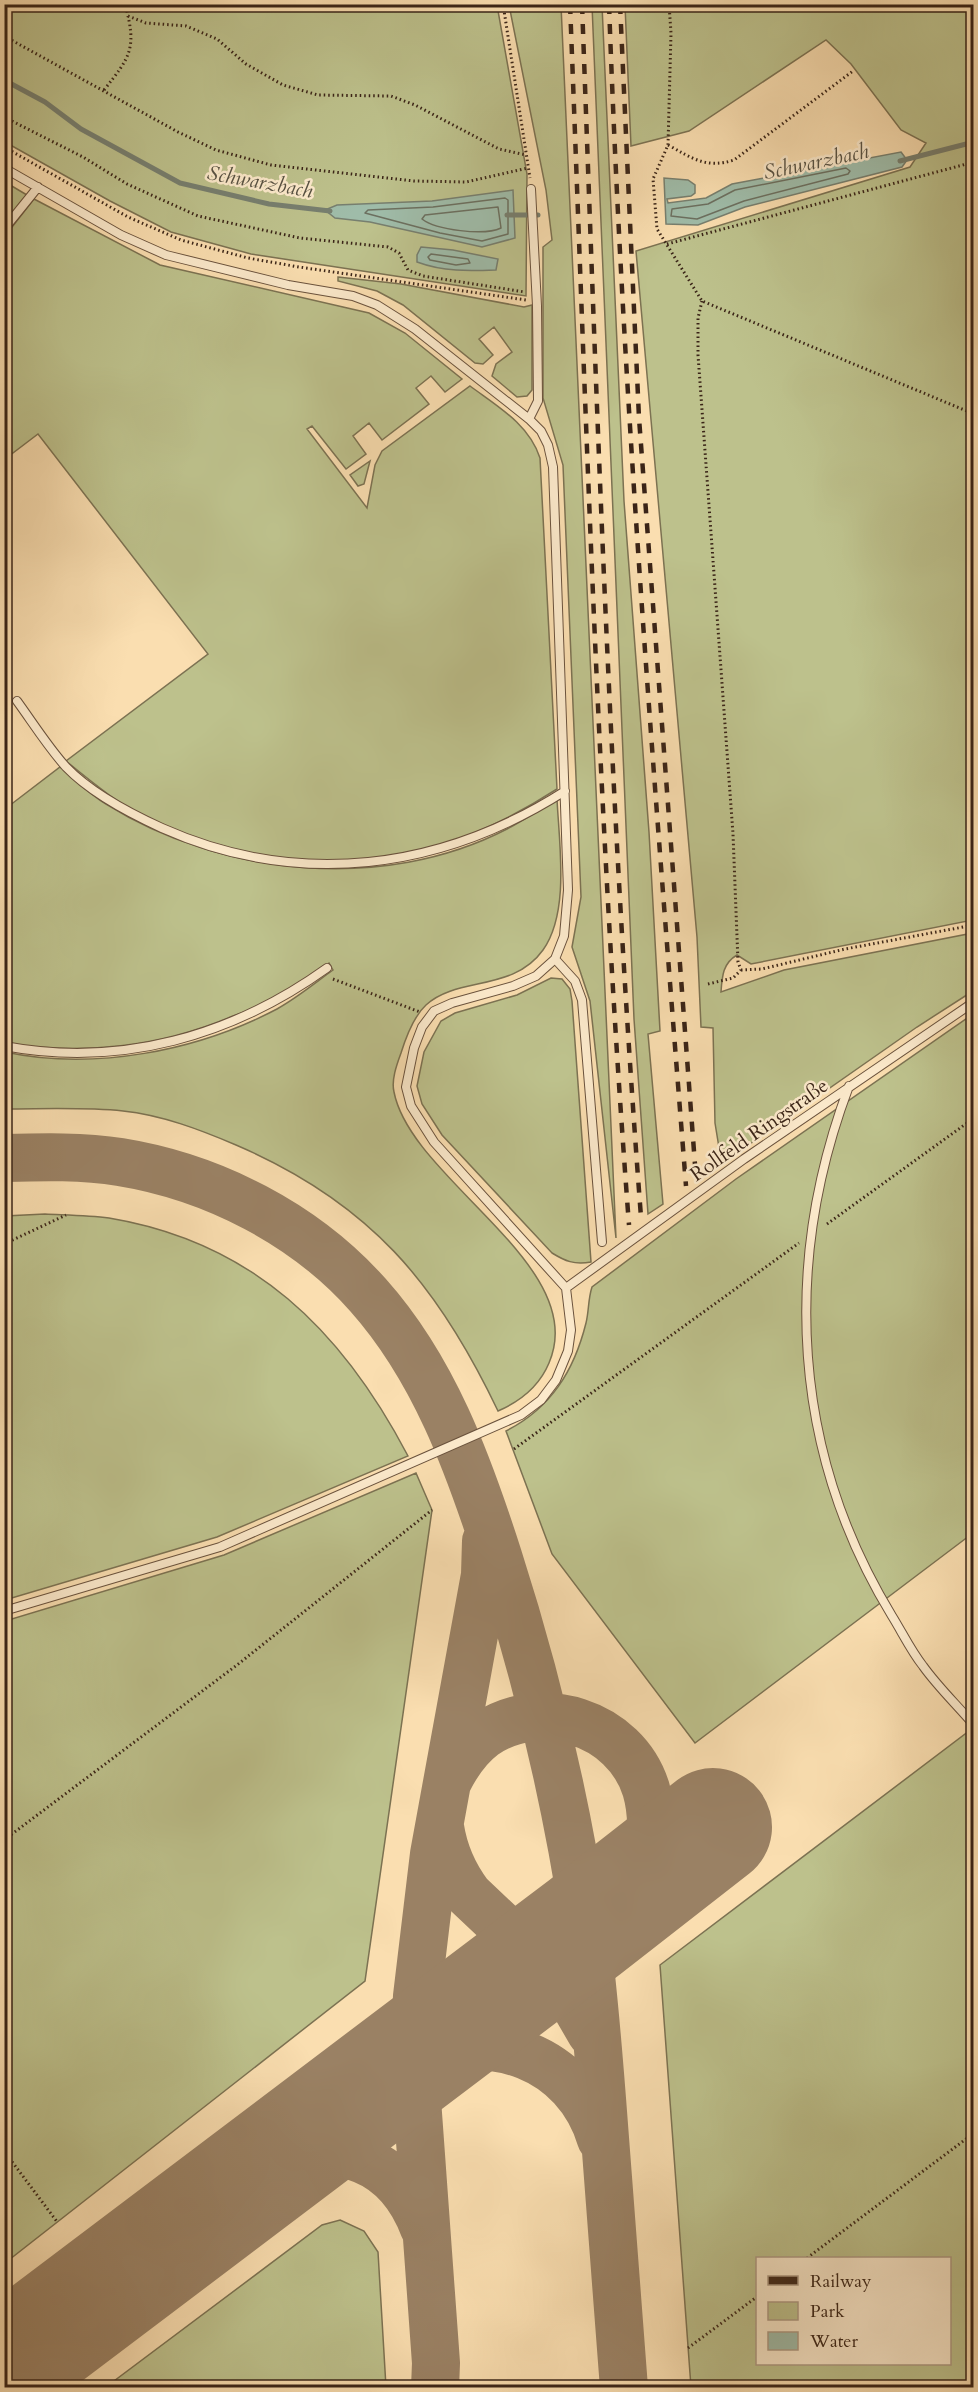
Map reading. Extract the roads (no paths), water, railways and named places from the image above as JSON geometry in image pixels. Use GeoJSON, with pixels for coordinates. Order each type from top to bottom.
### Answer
{"type":"FeatureCollection","features":[{"type":"Feature","properties":{"kind":"lane"},"geometry":{"type":"LineString","coordinates":[[4,168],[121,235],[166,255],[288,285],[352,296],[377,305],[415,329],[530,419],[541,431],[548,445],[553,467],[565,791],[568,890],[564,936],[555,959],[536,976],[513,986],[452,1003],[434,1011],[422,1027],[408,1068],[406,1087],[411,1106],[434,1142],[566,1288],[571,1330],[568,1351],[556,1380],[541,1400],[521,1415],[220,1547],[4,1611]]}},
{"type":"Feature","properties":{"kind":"lane"},"geometry":{"type":"LineString","coordinates":[[4,229],[38,187]]}},
{"type":"Feature","properties":{"kind":"lane"},"geometry":{"type":"LineString","coordinates":[[530,419],[538,401],[535,241],[531,189]]}},
{"type":"Feature","properties":{"kind":"lane"},"geometry":{"type":"LineString","coordinates":[[17,701],[67,768],[120,806],[179,836],[242,855],[274,861],[307,864],[368,863],[427,853],[513,822],[565,791]]}},
{"type":"Feature","properties":{"kind":"lane"},"geometry":{"type":"LineString","coordinates":[[555,959],[575,981],[582,1000],[602,1242]]}},
{"type":"Feature","properties":{"kind":"lane"},"geometry":{"type":"LineString","coordinates":[[4,1046],[87,1054],[141,1048],[183,1040],[214,1030],[263,1009],[327,968]]}},
{"type":"Feature","properties":{"kind":"lane","name":"Rollfeld Ringstraße"},"geometry":{"type":"LineString","coordinates":[[566,1288],[744,1159],[974,1002]]}},
{"type":"Feature","properties":{"kind":"lane"},"geometry":{"type":"LineString","coordinates":[[849,1086],[824,1163],[817,1191],[812,1234],[805,1305],[806,1343],[815,1420],[835,1495],[865,1567],[922,1665],[974,1725]]}},
{"type":"Feature","properties":{"kind":"water"},"geometry":{"type":"Polygon","coordinates":[[[901,152],[907,160],[902,167],[745,207],[698,225],[666,224],[664,178],[688,180],[695,185],[695,193],[691,196],[667,199],[668,203],[706,198],[732,184],[901,152]]]}},
{"type":"Feature","properties":{"kind":"water"},"geometry":{"type":"Polygon","coordinates":[[[513,190],[515,238],[482,247],[370,222],[335,218],[325,210],[337,205],[432,201],[513,190]]]}},
{"type":"Feature","properties":{"kind":"water"},"geometry":{"type":"Polygon","coordinates":[[[421,247],[453,250],[498,259],[496,270],[437,268],[417,262],[417,255],[421,247]]]}},
{"type":"Feature","properties":{"kind":"waterway","name":"Schwarzbach"},"geometry":{"type":"LineString","coordinates":[[4,80],[45,102],[81,129],[180,183],[269,204],[330,211]]}},
{"type":"Feature","properties":{"kind":"waterway","name":"Schwarzbach"},"geometry":{"type":"LineString","coordinates":[[900,161],[974,142]]}},
{"type":"Feature","properties":{"kind":"waterway","name":"Schwarzbach"},"geometry":{"type":"LineString","coordinates":[[507,215],[538,215]]}},
{"type":"Feature","properties":{"kind":"railway"},"geometry":{"type":"LineString","coordinates":[[570,4],[601,767],[629,1225]]}},
{"type":"Feature","properties":{"kind":"railway"},"geometry":{"type":"LineString","coordinates":[[582,4],[613,762],[641,1217]]}},
{"type":"Feature","properties":{"kind":"railway"},"geometry":{"type":"LineString","coordinates":[[609,4],[631,448],[686,1186]]}},
{"type":"Feature","properties":{"kind":"railway"},"geometry":{"type":"LineString","coordinates":[[620,4],[639,418],[696,1178]]}}]}
